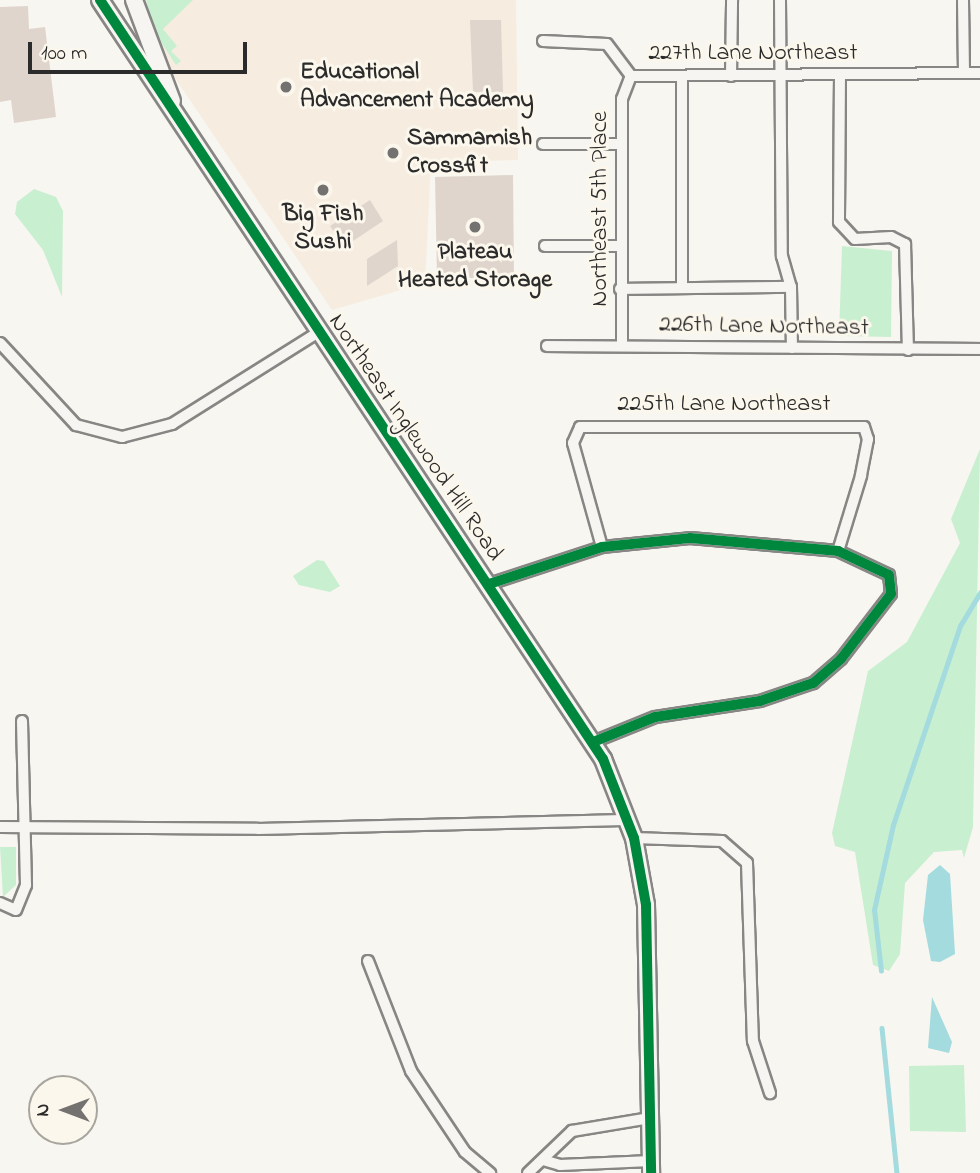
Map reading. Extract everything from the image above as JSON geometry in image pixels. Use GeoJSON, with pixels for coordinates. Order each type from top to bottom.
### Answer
{"type":"FeatureCollection","features":[{"type":"Feature","properties":{"kind":"street","name":"Northeast Inglewood Hill Road"},"geometry":{"type":"LineString","coordinates":[[100,0],[192,145],[593,742],[624,820],[634,838],[646,905],[651,1167]]}},
{"type":"Feature","properties":{"kind":"street"},"geometry":{"type":"LineString","coordinates":[[134,0],[148,49],[192,145]]}},
{"type":"Feature","properties":{"kind":"street"},"geometry":{"type":"LineString","coordinates":[[731,76],[732,0]]}},
{"type":"Feature","properties":{"kind":"street"},"geometry":{"type":"LineString","coordinates":[[780,0],[782,256],[791,287],[792,348]]}},
{"type":"Feature","properties":{"kind":"street"},"geometry":{"type":"LineString","coordinates":[[963,0],[964,73]]}},
{"type":"Feature","properties":{"kind":"street","name":"227th Lane Northeast"},"geometry":{"type":"LineString","coordinates":[[543,41],[607,44],[631,76],[980,73]]}},
{"type":"Feature","properties":{"kind":"street"},"geometry":{"type":"LineString","coordinates":[[840,75],[839,222],[855,239],[891,237],[905,244],[908,350]]}},
{"type":"Feature","properties":{"kind":"street","name":"Northeast 5th Place"},"geometry":{"type":"LineString","coordinates":[[622,345],[622,99],[631,76]]}},
{"type":"Feature","properties":{"kind":"street"},"geometry":{"type":"LineString","coordinates":[[682,76],[682,287]]}},
{"type":"Feature","properties":{"kind":"street"},"geometry":{"type":"LineString","coordinates":[[543,144],[621,144]]}},
{"type":"Feature","properties":{"kind":"street"},"geometry":{"type":"LineString","coordinates":[[545,246],[620,246]]}},
{"type":"Feature","properties":{"kind":"street"},"geometry":{"type":"LineString","coordinates":[[620,289],[791,287]]}},
{"type":"Feature","properties":{"kind":"street"},"geometry":{"type":"LineString","coordinates":[[0,342],[76,425],[122,438],[172,425],[317,333]]}},
{"type":"Feature","properties":{"kind":"street","name":"226th Lane Northeast"},"geometry":{"type":"LineString","coordinates":[[547,346],[908,350],[980,348]]}},
{"type":"Feature","properties":{"kind":"street","name":"225th Lane Northeast"},"geometry":{"type":"LineString","coordinates":[[602,547],[573,443],[580,427],[864,427],[868,439],[861,475],[838,551]]}},
{"type":"Feature","properties":{"kind":"street"},"geometry":{"type":"LineString","coordinates":[[489,584],[602,547],[713,539],[838,551],[876,564],[893,580],[891,594],[849,648],[813,683],[760,701],[656,717],[593,742]]}},
{"type":"Feature","properties":{"kind":"street"},"geometry":{"type":"LineString","coordinates":[[0,904],[16,910],[26,885],[22,721]]}},
{"type":"Feature","properties":{"kind":"street"},"geometry":{"type":"LineString","coordinates":[[0,827],[258,829],[624,820]]}},
{"type":"Feature","properties":{"kind":"street"},"geometry":{"type":"LineString","coordinates":[[634,838],[722,841],[747,863],[753,1041],[770,1093]]}},
{"type":"Feature","properties":{"kind":"street"},"geometry":{"type":"LineString","coordinates":[[368,961],[411,1072],[466,1152],[490,1173]]}},
{"type":"Feature","properties":{"kind":"street"},"geometry":{"type":"LineString","coordinates":[[527,1173],[543,1160],[558,1137],[572,1130],[650,1118]]}},
{"type":"Feature","properties":{"kind":"street"},"geometry":{"type":"LineString","coordinates":[[543,1160],[560,1165],[651,1167]]}},
{"type":"Feature","properties":{"kind":"shaded area"},"geometry":{"type":"Polygon","coordinates":[[[169,0],[516,0],[518,160],[431,162],[425,283],[332,310],[156,50],[169,0]]]}},
{"type":"Feature","properties":{"kind":"green space"},"geometry":{"type":"Polygon","coordinates":[[[146,0],[193,0],[163,29],[177,46],[171,51],[181,61],[176,65],[155,33],[146,0]]]}},
{"type":"Feature","properties":{"kind":"green space"},"geometry":{"type":"Polygon","coordinates":[[[34,189],[56,197],[63,211],[62,297],[43,250],[15,214],[17,202],[34,189]]]}},
{"type":"Feature","properties":{"kind":"green space"},"geometry":{"type":"Polygon","coordinates":[[[842,246],[892,251],[891,337],[839,336],[842,246]]]}},
{"type":"Feature","properties":{"kind":"green space"},"geometry":{"type":"Polygon","coordinates":[[[980,449],[973,827],[964,858],[962,850],[934,852],[905,883],[900,954],[889,971],[873,965],[855,852],[835,846],[832,833],[868,671],[907,642],[960,543],[951,519],[980,449]]]}},
{"type":"Feature","properties":{"kind":"green space"},"geometry":{"type":"Polygon","coordinates":[[[317,560],[324,561],[340,586],[330,592],[299,585],[293,576],[317,560]]]}},
{"type":"Feature","properties":{"kind":"green space"},"geometry":{"type":"Polygon","coordinates":[[[0,847],[16,847],[16,885],[3,897],[0,847]]]}},
{"type":"Feature","properties":{"kind":"green space"},"geometry":{"type":"Polygon","coordinates":[[[964,1065],[966,1132],[910,1131],[909,1066],[964,1065]]]}},
{"type":"Feature","properties":{"kind":"water"},"geometry":{"type":"Polygon","coordinates":[[[940,865],[950,874],[955,954],[940,962],[931,961],[923,920],[928,875],[940,865]]]}},
{"type":"Feature","properties":{"kind":"water"},"geometry":{"type":"Polygon","coordinates":[[[932,997],[952,1042],[949,1053],[928,1048],[932,997]]]}},
{"type":"Feature","properties":{"kind":"building"},"geometry":{"type":"Polygon","coordinates":[[[28,6],[29,29],[45,27],[56,117],[14,123],[11,100],[0,102],[0,7],[28,6]]]}},
{"type":"Feature","properties":{"kind":"building"},"geometry":{"type":"Polygon","coordinates":[[[470,20],[501,20],[503,92],[473,92],[470,20]]]}},
{"type":"Feature","properties":{"kind":"building","name":"Plateau Heated Storage"},"geometry":{"type":"Polygon","coordinates":[[[513,175],[514,278],[437,278],[435,177],[513,175]]]}},
{"type":"Feature","properties":{"kind":"building"},"geometry":{"type":"Polygon","coordinates":[[[370,200],[383,221],[344,247],[330,226],[370,200]]]}},
{"type":"Feature","properties":{"kind":"building"},"geometry":{"type":"Polygon","coordinates":[[[397,240],[398,266],[367,286],[367,259],[397,240]]]}},
{"type":"Feature","properties":{"kind":"waterway"},"geometry":{"type":"LineString","coordinates":[[881,971],[874,910],[893,825],[960,626],[980,593]]}},
{"type":"Feature","properties":{"kind":"waterway"},"geometry":{"type":"LineString","coordinates":[[882,1028],[897,1173]]}},
{"type":"Feature","properties":{"kind":"cycle path"},"geometry":{"type":"LineString","coordinates":[[100,0],[603,759],[634,838],[646,905],[651,1173]]}},
{"type":"Feature","properties":{"kind":"cycle path"},"geometry":{"type":"LineString","coordinates":[[489,584],[602,547],[690,538],[838,551],[889,575],[891,594],[841,659],[813,683],[760,701],[655,717],[593,742]]}},
{"type":"Feature","properties":{"kind":"place","name":"Educational Advancement Academy"},"geometry":{"type":"Point","coordinates":[286,87]}},
{"type":"Feature","properties":{"kind":"place","name":"Sammamish Crossfit"},"geometry":{"type":"Point","coordinates":[393,153]}},
{"type":"Feature","properties":{"kind":"place","name":"Big Fish Sushi"},"geometry":{"type":"Point","coordinates":[323,190]}},
{"type":"Feature","properties":{"kind":"place","name":"Plateau Heated Storage"},"geometry":{"type":"Point","coordinates":[475,227]}}]}
